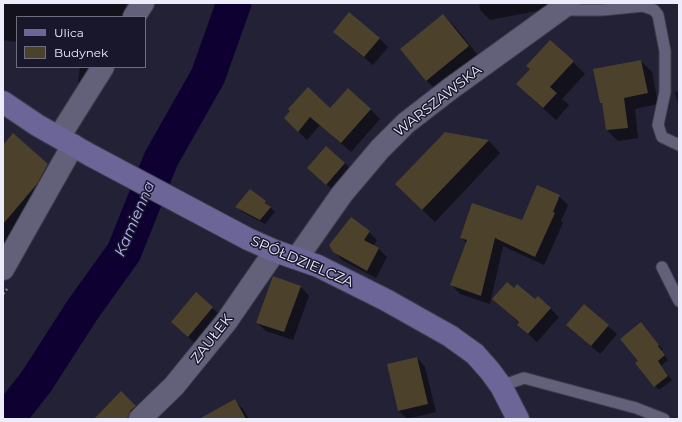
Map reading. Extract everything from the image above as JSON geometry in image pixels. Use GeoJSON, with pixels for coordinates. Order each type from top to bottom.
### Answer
{"type":"FeatureCollection","features":[{"type":"Feature","properties":{"kind":"street"},"geometry":{"type":"LineString","coordinates":[[135,16],[143,3]]}},
{"type":"Feature","properties":{"kind":"street","name":"WARSZAWSKA"},"geometry":{"type":"LineString","coordinates":[[297,258],[342,194],[380,149],[406,123],[450,89],[564,7]]}},
{"type":"Feature","properties":{"kind":"street"},"geometry":{"type":"LineString","coordinates":[[3,269],[74,146],[103,68]]}},
{"type":"Feature","properties":{"kind":"street","name":"SPÓŁDZIELCZA"},"geometry":{"type":"LineString","coordinates":[[3,102],[74,146],[248,239],[275,251],[318,266],[450,336],[475,354],[501,386],[518,419]]}},
{"type":"Feature","properties":{"kind":"street","name":"ZAUŁEK"},"geometry":{"type":"LineString","coordinates":[[140,419],[174,386],[221,328],[275,251]]}},
{"type":"Feature","properties":{"kind":"lane"},"geometry":{"type":"LineString","coordinates":[[564,7],[603,10],[642,6],[654,10],[658,15],[665,51],[665,92],[658,125],[662,137],[679,146]]}},
{"type":"Feature","properties":{"kind":"lane"},"geometry":{"type":"LineString","coordinates":[[662,267],[679,301]]}},
{"type":"Feature","properties":{"kind":"lane"},"geometry":{"type":"LineString","coordinates":[[501,386],[524,378],[636,408],[664,419]]}},
{"type":"Feature","properties":{"kind":"building"},"geometry":{"type":"Polygon","coordinates":[[[349,12],[380,38],[364,57],[333,32],[349,12]]]}},
{"type":"Feature","properties":{"kind":"building"},"geometry":{"type":"Polygon","coordinates":[[[443,14],[469,46],[426,81],[400,49],[443,14]]]}},
{"type":"Feature","properties":{"kind":"building"},"geometry":{"type":"Polygon","coordinates":[[[550,40],[574,61],[550,87],[557,93],[543,108],[516,84],[530,69],[526,66],[550,40]]]}},
{"type":"Feature","properties":{"kind":"building"},"geometry":{"type":"Polygon","coordinates":[[[641,60],[648,93],[624,98],[628,128],[606,130],[602,103],[600,103],[593,69],[641,60]]]}},
{"type":"Feature","properties":{"kind":"building"},"geometry":{"type":"Polygon","coordinates":[[[308,87],[330,108],[348,88],[371,109],[341,143],[310,117],[298,132],[284,118],[290,111],[288,109],[308,87]]]}},
{"type":"Feature","properties":{"kind":"building"},"geometry":{"type":"Polygon","coordinates":[[[445,132],[489,140],[422,210],[395,184],[445,132]]]}},
{"type":"Feature","properties":{"kind":"building"},"geometry":{"type":"Polygon","coordinates":[[[13,133],[48,164],[37,184],[3,224],[3,145],[13,133]]]}},
{"type":"Feature","properties":{"kind":"building"},"geometry":{"type":"Polygon","coordinates":[[[326,146],[345,163],[326,185],[307,168],[326,146]]]}},
{"type":"Feature","properties":{"kind":"building"},"geometry":{"type":"Polygon","coordinates":[[[537,185],[560,195],[553,212],[555,213],[535,257],[495,238],[481,296],[450,285],[467,240],[460,238],[472,203],[522,220],[537,185]]]}},
{"type":"Feature","properties":{"kind":"building"},"geometry":{"type":"Polygon","coordinates":[[[250,189],[266,201],[265,203],[271,207],[260,220],[235,207],[250,189]]]}},
{"type":"Feature","properties":{"kind":"building"},"geometry":{"type":"Polygon","coordinates":[[[351,217],[370,231],[364,240],[379,248],[367,271],[333,252],[329,245],[351,217]]]}},
{"type":"Feature","properties":{"kind":"building"},"geometry":{"type":"Polygon","coordinates":[[[273,276],[301,286],[284,332],[256,323],[273,276]]]}},
{"type":"Feature","properties":{"kind":"building"},"geometry":{"type":"Polygon","coordinates":[[[507,282],[514,288],[517,284],[535,299],[538,296],[551,308],[528,334],[517,325],[519,322],[492,299],[507,282]]]}},
{"type":"Feature","properties":{"kind":"building"},"geometry":{"type":"Polygon","coordinates":[[[196,292],[213,307],[188,337],[171,322],[196,292]]]}},
{"type":"Feature","properties":{"kind":"building"},"geometry":{"type":"Polygon","coordinates":[[[584,304],[609,325],[591,346],[566,325],[584,304]]]}},
{"type":"Feature","properties":{"kind":"building"},"geometry":{"type":"Polygon","coordinates":[[[641,322],[665,355],[658,361],[668,376],[654,387],[635,363],[638,361],[620,339],[641,322]]]}},
{"type":"Feature","properties":{"kind":"building"},"geometry":{"type":"Polygon","coordinates":[[[417,357],[428,404],[398,411],[387,364],[417,357]]]}},
{"type":"Feature","properties":{"kind":"building"},"geometry":{"type":"Polygon","coordinates":[[[121,391],[136,406],[131,410],[128,417],[126,419],[94,419],[121,391]]]}},
{"type":"Feature","properties":{"kind":"building"},"geometry":{"type":"Polygon","coordinates":[[[235,399],[246,419],[199,419],[235,399]]]}},
{"type":"Feature","properties":{"kind":"waterway","name":"Kamienna"},"geometry":{"type":"LineString","coordinates":[[7,419],[36,382],[83,309],[124,252],[161,159],[208,76],[234,3]]}}]}
